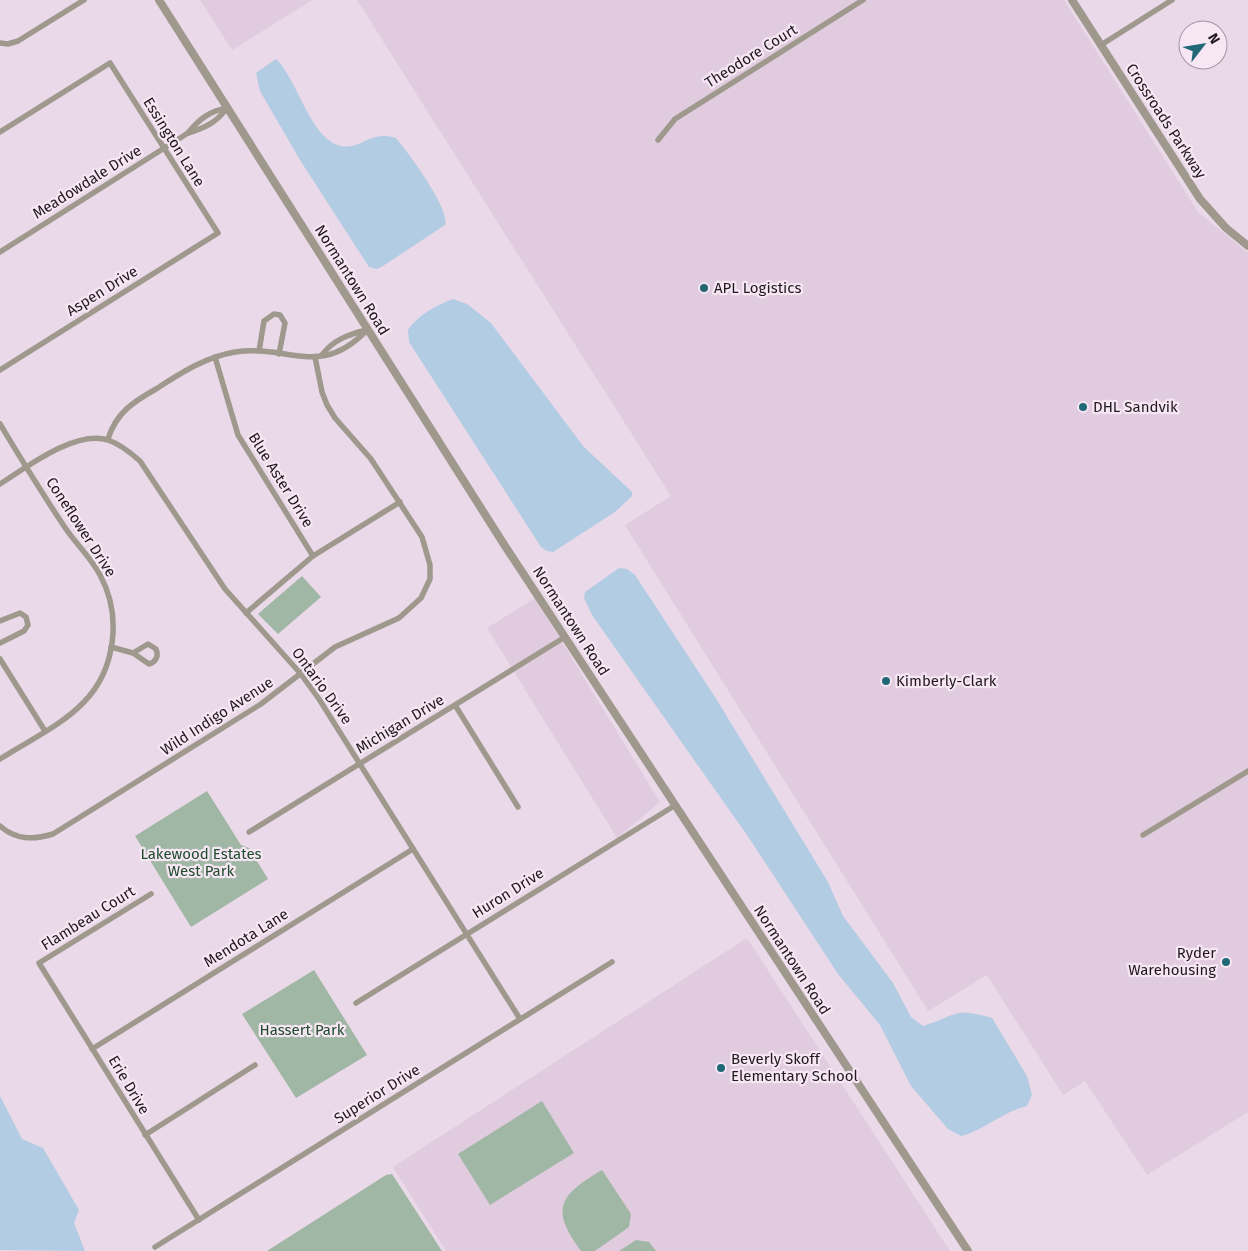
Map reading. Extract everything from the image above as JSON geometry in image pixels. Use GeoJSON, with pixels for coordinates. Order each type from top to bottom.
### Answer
{"type":"FeatureCollection","features":[{"type":"Feature","properties":{"kind":"street"},"geometry":{"type":"LineString","coordinates":[[0,44],[18,41],[84,0]]}},
{"type":"Feature","properties":{"kind":"street","name":"Normantown Road"},"geometry":{"type":"LineString","coordinates":[[159,0],[367,330],[564,637],[968,1251]]}},
{"type":"Feature","properties":{"kind":"street","name":"Theodore Court"},"geometry":{"type":"LineString","coordinates":[[658,140],[675,119],[863,0]]}},
{"type":"Feature","properties":{"kind":"street","name":"Crossroads Parkway"},"geometry":{"type":"LineString","coordinates":[[1072,0],[1200,199],[1226,228],[1248,246]]}},
{"type":"Feature","properties":{"kind":"street"},"geometry":{"type":"LineString","coordinates":[[1100,45],[1172,0]]}},
{"type":"Feature","properties":{"kind":"street","name":"Essington Lane"},"geometry":{"type":"LineString","coordinates":[[0,132],[110,63],[218,233]]}},
{"type":"Feature","properties":{"kind":"street","name":"Meadowdale Drive"},"geometry":{"type":"LineString","coordinates":[[188,133],[197,121],[214,110],[227,108]]}},
{"type":"Feature","properties":{"kind":"street","name":"Meadowdale Drive"},"geometry":{"type":"LineString","coordinates":[[0,252],[188,133],[201,129],[220,118],[227,108]]}},
{"type":"Feature","properties":{"kind":"street","name":"Aspen Drive"},"geometry":{"type":"LineString","coordinates":[[0,370],[218,233]]}},
{"type":"Feature","properties":{"kind":"street"},"geometry":{"type":"LineString","coordinates":[[259,351],[264,321],[274,314],[280,315],[284,323],[279,354]]}},
{"type":"Feature","properties":{"kind":"street"},"geometry":{"type":"LineString","coordinates":[[0,484],[69,444],[86,439],[108,439],[112,426],[120,414],[133,402],[196,364],[236,352],[259,351],[315,357],[332,355],[356,342],[367,330]]}},
{"type":"Feature","properties":{"kind":"street"},"geometry":{"type":"LineString","coordinates":[[322,355],[329,346],[350,334],[367,330]]}},
{"type":"Feature","properties":{"kind":"street","name":"Blue Aster Drive"},"geometry":{"type":"LineString","coordinates":[[215,357],[238,435],[313,556]]}},
{"type":"Feature","properties":{"kind":"street"},"geometry":{"type":"LineString","coordinates":[[246,613],[313,556],[400,502],[371,459],[335,418],[327,405],[322,392],[315,357]]}},
{"type":"Feature","properties":{"kind":"street","name":"Coneflower Drive"},"geometry":{"type":"LineString","coordinates":[[0,424],[67,530],[101,576],[112,615],[111,648],[96,688],[67,717],[0,759]]}},
{"type":"Feature","properties":{"kind":"street","name":"Ontario Drive"},"geometry":{"type":"LineString","coordinates":[[108,439],[140,461],[225,589],[300,673],[360,763],[520,1019]]}},
{"type":"Feature","properties":{"kind":"street","name":"Wild Indigo Avenue"},"geometry":{"type":"LineString","coordinates":[[0,826],[20,838],[39,838],[53,834],[267,700],[336,647],[399,618],[421,598],[430,578],[428,553],[422,537],[400,502]]}},
{"type":"Feature","properties":{"kind":"street"},"geometry":{"type":"LineString","coordinates":[[0,620],[20,613],[26,617],[28,625],[24,631],[0,643]]}},
{"type":"Feature","properties":{"kind":"street","name":"Michigan Drive"},"geometry":{"type":"LineString","coordinates":[[249,832],[564,637]]}},
{"type":"Feature","properties":{"kind":"street"},"geometry":{"type":"LineString","coordinates":[[111,648],[133,653]]}},
{"type":"Feature","properties":{"kind":"street"},"geometry":{"type":"LineString","coordinates":[[0,659],[45,731]]}},
{"type":"Feature","properties":{"kind":"street"},"geometry":{"type":"LineString","coordinates":[[455,705],[518,807]]}},
{"type":"Feature","properties":{"kind":"street"},"geometry":{"type":"LineString","coordinates":[[1144,835],[1248,771]]}},
{"type":"Feature","properties":{"kind":"street","name":"Huron Drive"},"geometry":{"type":"LineString","coordinates":[[356,1003],[466,933],[674,806]]}},
{"type":"Feature","properties":{"kind":"street","name":"Mendota Lane"},"geometry":{"type":"LineString","coordinates":[[92,1049],[413,849]]}},
{"type":"Feature","properties":{"kind":"street","name":"Flambeau Court"},"geometry":{"type":"LineString","coordinates":[[39,963],[150,894]]}},
{"type":"Feature","properties":{"kind":"street","name":"Superior Drive"},"geometry":{"type":"LineString","coordinates":[[155,1247],[612,962]]}},
{"type":"Feature","properties":{"kind":"street","name":"Erie Drive"},"geometry":{"type":"LineString","coordinates":[[39,963],[199,1220]]}},
{"type":"Feature","properties":{"kind":"street"},"geometry":{"type":"LineString","coordinates":[[145,1135],[255,1065]]}},
{"type":"Feature","properties":{"kind":"shaded area"},"geometry":{"type":"Polygon","coordinates":[[[200,0],[312,0],[232,50],[200,0]]]}},
{"type":"Feature","properties":{"kind":"shaded area"},"geometry":{"type":"Polygon","coordinates":[[[357,0],[1064,0],[1198,212],[1248,253],[1248,1112],[1147,1175],[1085,1081],[1063,1095],[987,975],[928,1011],[625,525],[671,496],[357,0]]]}},
{"type":"Feature","properties":{"kind":"shaded area"},"geometry":{"type":"Polygon","coordinates":[[[535,598],[660,802],[617,838],[487,628],[535,598]]]}},
{"type":"Feature","properties":{"kind":"shaded area"},"geometry":{"type":"Polygon","coordinates":[[[747,938],[950,1251],[446,1251],[393,1167],[747,938]]]}},
{"type":"Feature","properties":{"kind":"green space"},"geometry":{"type":"Polygon","coordinates":[[[302,576],[321,597],[278,634],[258,614],[302,576]]]}},
{"type":"Feature","properties":{"kind":"green space","name":"Lakewood Estates West Park"},"geometry":{"type":"Polygon","coordinates":[[[207,791],[241,845],[249,848],[268,879],[191,927],[135,836],[207,791]]]}},
{"type":"Feature","properties":{"kind":"green space","name":"Hassert Park"},"geometry":{"type":"Polygon","coordinates":[[[314,970],[367,1055],[296,1098],[242,1014],[314,970]]]}},
{"type":"Feature","properties":{"kind":"green space"},"geometry":{"type":"Polygon","coordinates":[[[542,1101],[574,1153],[490,1205],[458,1154],[542,1101]]]}},
{"type":"Feature","properties":{"kind":"green space"},"geometry":{"type":"Polygon","coordinates":[[[602,1170],[631,1214],[629,1227],[595,1251],[581,1251],[565,1224],[564,1204],[568,1195],[576,1187],[602,1170]]]}},
{"type":"Feature","properties":{"kind":"green space"},"geometry":{"type":"Polygon","coordinates":[[[392,1174],[442,1251],[267,1251],[386,1175],[392,1174]]]}},
{"type":"Feature","properties":{"kind":"green space"},"geometry":{"type":"Polygon","coordinates":[[[636,1240],[649,1242],[656,1251],[619,1251],[636,1240]]]}},
{"type":"Feature","properties":{"kind":"water"},"geometry":{"type":"Polygon","coordinates":[[[276,59],[284,68],[312,120],[330,141],[341,146],[348,146],[379,136],[396,138],[435,194],[445,217],[445,225],[383,266],[377,269],[369,267],[300,160],[260,91],[256,73],[276,59]]]}},
{"type":"Feature","properties":{"kind":"water"},"geometry":{"type":"Polygon","coordinates":[[[453,299],[467,304],[491,323],[583,446],[632,492],[632,496],[615,512],[553,552],[541,547],[409,342],[408,330],[417,319],[453,299]]]}},
{"type":"Feature","properties":{"kind":"water"},"geometry":{"type":"Polygon","coordinates":[[[619,568],[627,569],[635,575],[715,697],[828,882],[843,916],[893,983],[911,1017],[923,1026],[962,1013],[992,1018],[1027,1076],[1032,1095],[1027,1106],[1010,1112],[978,1130],[961,1136],[948,1129],[911,1086],[880,1025],[838,974],[749,838],[592,615],[584,598],[585,592],[619,568]]]}},
{"type":"Feature","properties":{"kind":"water"},"geometry":{"type":"Polygon","coordinates":[[[0,1096],[22,1139],[43,1148],[79,1210],[74,1223],[85,1251],[0,1250],[0,1096]]]}},
{"type":"Feature","properties":{"kind":"place","name":"APL Logistics"},"geometry":{"type":"Point","coordinates":[704,288]}},
{"type":"Feature","properties":{"kind":"place","name":"DHL Sandvik"},"geometry":{"type":"Point","coordinates":[1083,407]}},
{"type":"Feature","properties":{"kind":"place","name":"Kimberly-Clark"},"geometry":{"type":"Point","coordinates":[886,681]}},
{"type":"Feature","properties":{"kind":"place","name":"Ryder Warehousing"},"geometry":{"type":"Point","coordinates":[1226,962]}},
{"type":"Feature","properties":{"kind":"place","name":"Beverly Skoff Elementary School"},"geometry":{"type":"Point","coordinates":[721,1068]}}]}
